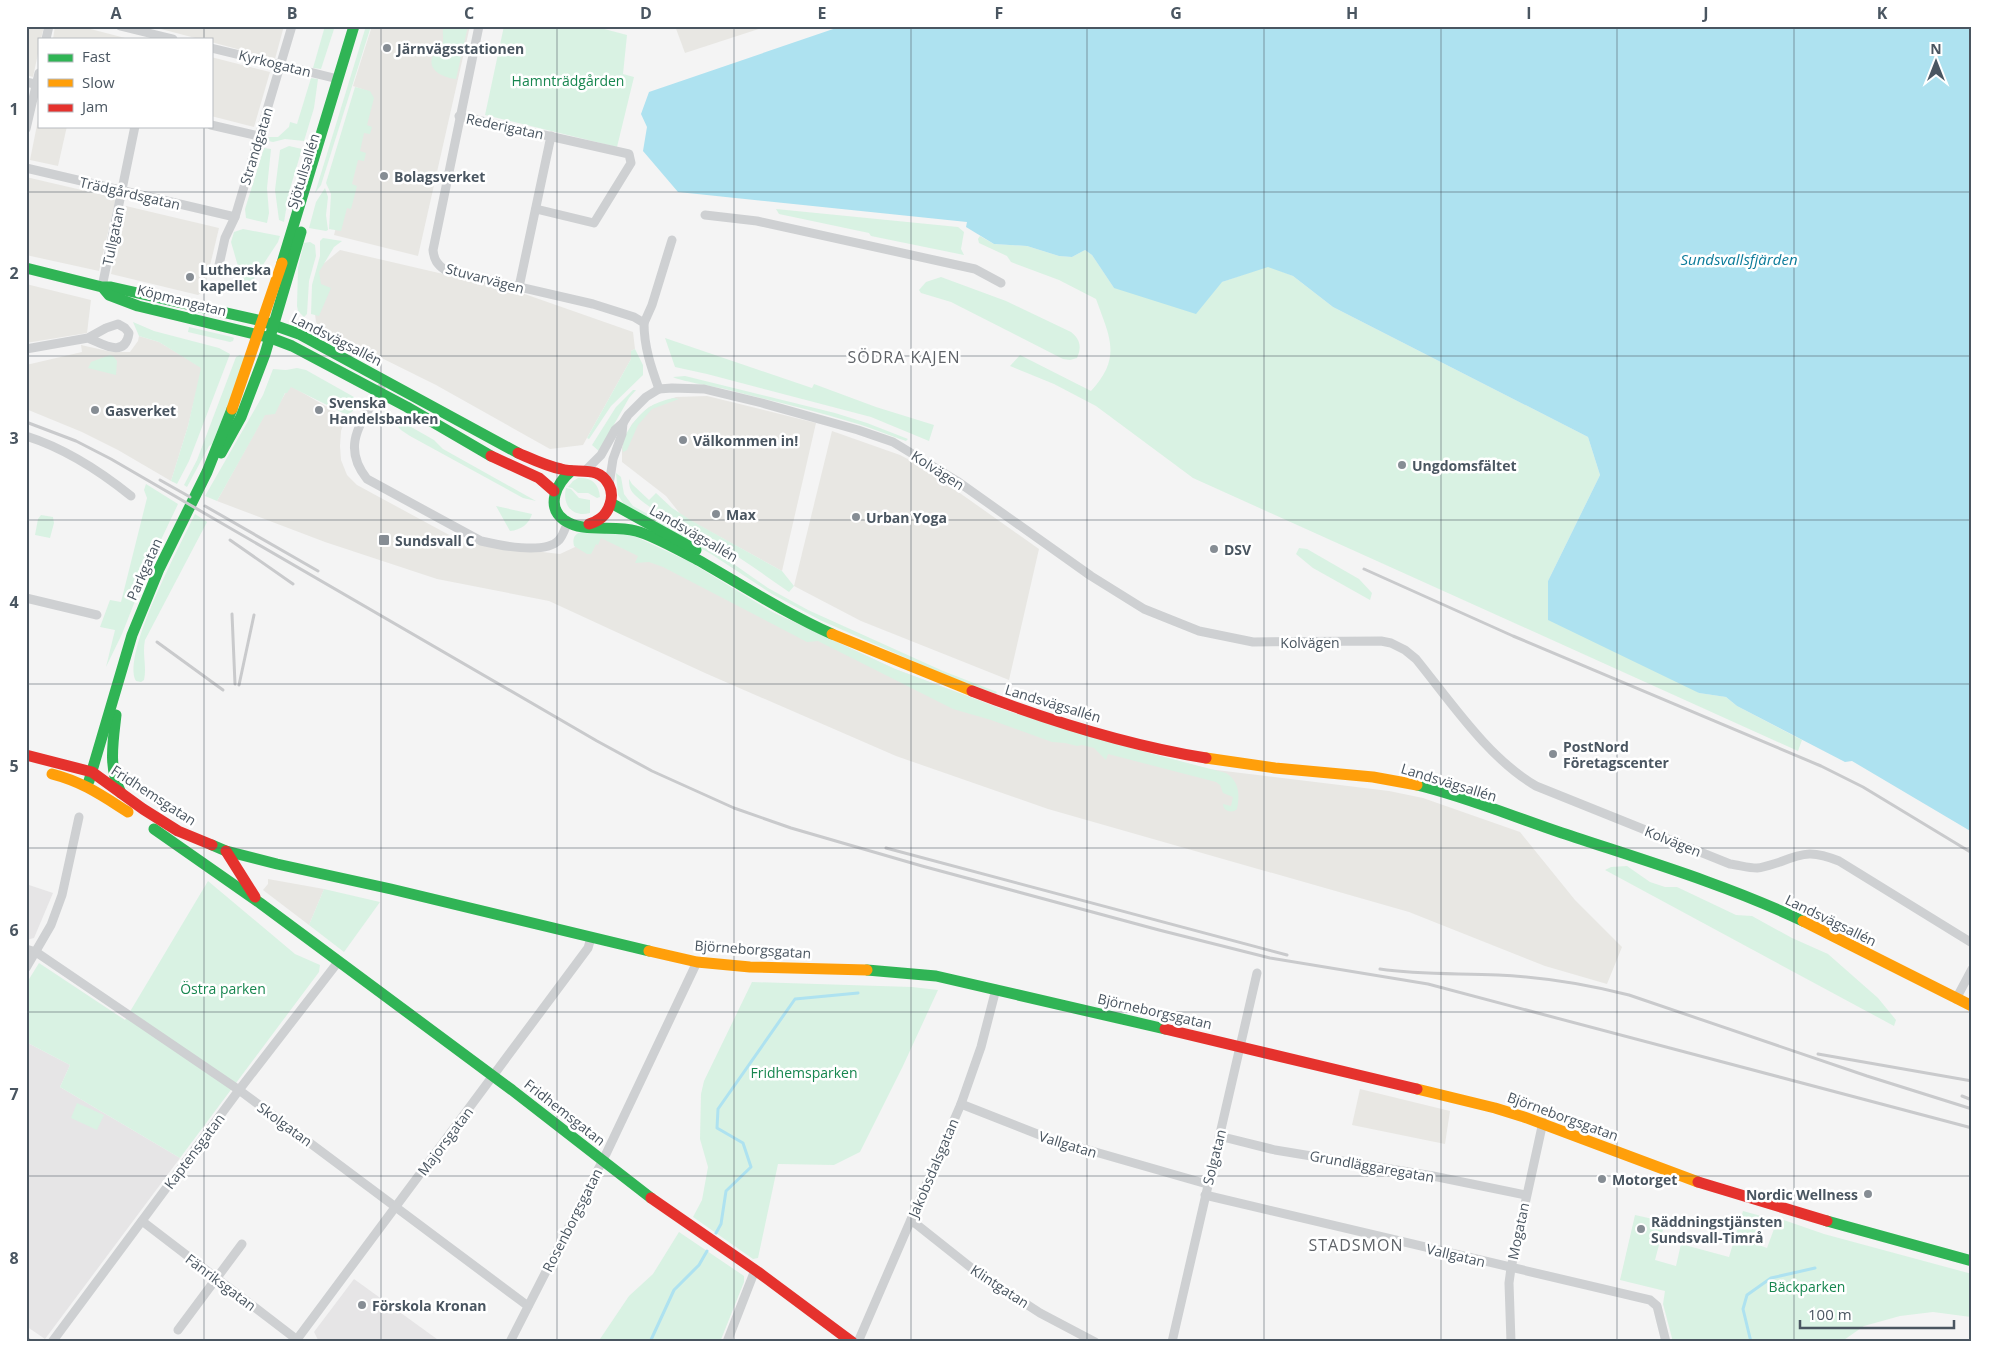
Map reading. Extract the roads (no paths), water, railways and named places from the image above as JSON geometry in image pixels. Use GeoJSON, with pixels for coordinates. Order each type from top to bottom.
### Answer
{"type":"FeatureCollection","features":[{"type":"Feature","properties":{"kind":"main road","name":"Sjötullsallén"},"geometry":{"type":"LineString","coordinates":[[262,321],[289,242],[354,26]]}},
{"type":"Feature","properties":{"kind":"main road","name":"Sjötullsallén"},"geometry":{"type":"LineString","coordinates":[[276,325],[302,227],[363,26]]}},
{"type":"Feature","properties":{"kind":"main road","name":"Köpmangatan"},"geometry":{"type":"LineString","coordinates":[[26,268],[102,287],[110,286],[262,321]]}},
{"type":"Feature","properties":{"kind":"main road","name":"Köpmangatan"},"geometry":{"type":"LineString","coordinates":[[102,287],[108,295],[138,306],[258,335]]}},
{"type":"Feature","properties":{"kind":"main road","name":"Landsvägsallén"},"geometry":{"type":"LineString","coordinates":[[262,321],[299,334],[525,456],[571,471],[587,469]]}},
{"type":"Feature","properties":{"kind":"main road"},"geometry":{"type":"LineString","coordinates":[[258,335],[262,321]]}},
{"type":"Feature","properties":{"kind":"main road","name":"Landsvägsallén"},"geometry":{"type":"LineString","coordinates":[[271,338],[276,325]]}},
{"type":"Feature","properties":{"kind":"main road","name":"Landsvägsallén"},"geometry":{"type":"LineString","coordinates":[[258,335],[292,346],[500,461],[539,478],[554,492]]}},
{"type":"Feature","properties":{"kind":"main road","name":"Parkgatan"},"geometry":{"type":"LineString","coordinates":[[92,779],[132,635],[159,569],[207,472],[244,381],[258,335]]}},
{"type":"Feature","properties":{"kind":"main road","name":"Parkgatan"},"geometry":{"type":"LineString","coordinates":[[207,472],[235,431],[271,338]]}},
{"type":"Feature","properties":{"kind":"main road"},"geometry":{"type":"LineString","coordinates":[[579,527],[599,522],[607,514],[611,503],[609,485],[603,477],[587,469]]}},
{"type":"Feature","properties":{"kind":"main road"},"geometry":{"type":"LineString","coordinates":[[568,522],[555,509],[554,492],[560,480],[571,471]]}},
{"type":"Feature","properties":{"kind":"main road","name":"Landsvägsallén"},"geometry":{"type":"LineString","coordinates":[[611,503],[679,540],[840,636]]}},
{"type":"Feature","properties":{"kind":"main road","name":"Landsvägsallén"},"geometry":{"type":"LineString","coordinates":[[568,522],[579,527],[613,526],[633,530],[682,552],[757,596],[812,625],[909,667],[995,700],[1091,731],[1168,750],[1254,766],[1370,777],[1411,783],[1686,874],[1761,902],[1972,1006]]}},
{"type":"Feature","properties":{"kind":"main road","name":"Parkgatan"},"geometry":{"type":"LineString","coordinates":[[119,684],[111,762],[114,781],[121,794]]}},
{"type":"Feature","properties":{"kind":"main road"},"geometry":{"type":"LineString","coordinates":[[26,755],[92,779]]}},
{"type":"Feature","properties":{"kind":"main road","name":"Parkgatan"},"geometry":{"type":"LineString","coordinates":[[92,779],[107,772],[111,762]]}},
{"type":"Feature","properties":{"kind":"main road"},"geometry":{"type":"LineString","coordinates":[[26,766],[74,780],[92,779]]}},
{"type":"Feature","properties":{"kind":"main road","name":"Fridhemsgatan"},"geometry":{"type":"LineString","coordinates":[[92,779],[121,794],[178,831],[226,851],[260,904]]}},
{"type":"Feature","properties":{"kind":"main road","name":"Fridhemsgatan"},"geometry":{"type":"LineString","coordinates":[[92,779],[154,829],[260,904],[494,1076],[648,1195],[755,1270],[852,1342]]}},
{"type":"Feature","properties":{"kind":"main road","name":"Fridhemsgatan"},"geometry":{"type":"LineString","coordinates":[[154,829],[190,849],[213,859]]}},
{"type":"Feature","properties":{"kind":"main road","name":"Björneborgsgatan"},"geometry":{"type":"LineString","coordinates":[[226,851],[697,962],[750,967],[886,970],[936,976],[996,989],[1496,1108],[1543,1122],[1720,1190],[1972,1261]]}},
{"type":"Feature","properties":{"kind":"main road","name":"Björneborgsgatan"},"geometry":{"type":"LineString","coordinates":[[213,859],[276,872],[313,872]]}},
{"type":"Feature","properties":{"kind":"street"},"geometry":{"type":"LineString","coordinates":[[120,26],[170,38]]}},
{"type":"Feature","properties":{"kind":"street","name":"Strandgatan"},"geometry":{"type":"LineString","coordinates":[[219,265],[225,238],[235,217],[292,26]]}},
{"type":"Feature","properties":{"kind":"street","name":"Stuvarvägen"},"geometry":{"type":"LineString","coordinates":[[479,26],[432,250],[437,264],[445,270],[610,309],[634,317],[644,323]]}},
{"type":"Feature","properties":{"kind":"street","name":"Kyrkogatan"},"geometry":{"type":"LineString","coordinates":[[212,48],[338,79]]}},
{"type":"Feature","properties":{"kind":"street"},"geometry":{"type":"LineString","coordinates":[[26,82],[38,85],[26,129]]}},
{"type":"Feature","properties":{"kind":"street","name":"Rederigatan"},"geometry":{"type":"LineString","coordinates":[[459,116],[629,154],[631,163],[594,223],[536,209]]}},
{"type":"Feature","properties":{"kind":"street"},"geometry":{"type":"LineString","coordinates":[[212,125],[259,136]]}},
{"type":"Feature","properties":{"kind":"street","name":"Tullgatan"},"geometry":{"type":"LineString","coordinates":[[102,287],[135,128]]}},
{"type":"Feature","properties":{"kind":"street","name":"Rederigatan"},"geometry":{"type":"LineString","coordinates":[[519,287],[551,136]]}},
{"type":"Feature","properties":{"kind":"street","name":"Trädgårdsgatan"},"geometry":{"type":"LineString","coordinates":[[26,168],[235,217]]}},
{"type":"Feature","properties":{"kind":"street"},"geometry":{"type":"LineString","coordinates":[[706,215],[758,221],[975,269],[1001,283]]}},
{"type":"Feature","properties":{"kind":"street"},"geometry":{"type":"LineString","coordinates":[[587,469],[601,455],[615,430],[623,423],[634,407],[659,389],[649,361],[644,323],[652,305],[672,240]]}},
{"type":"Feature","properties":{"kind":"street"},"geometry":{"type":"LineString","coordinates":[[26,349],[88,338]]}},
{"type":"Feature","properties":{"kind":"street","name":"Landsvägsallén"},"geometry":{"type":"LineString","coordinates":[[378,392],[384,381]]}},
{"type":"Feature","properties":{"kind":"street","name":"Kolvägen"},"geometry":{"type":"LineString","coordinates":[[659,389],[688,388],[737,396],[858,430],[892,442],[957,481],[1122,596],[1161,617],[1200,632],[1253,642],[1369,640],[1391,643],[1405,650],[1416,659],[1484,742],[1514,771],[1536,786],[1730,864],[1757,868],[1799,854],[1813,853],[1824,855],[1840,861],[1972,943]]}},
{"type":"Feature","properties":{"kind":"street"},"geometry":{"type":"LineString","coordinates":[[378,392],[360,422],[355,440],[354,453],[367,479],[481,541],[505,546],[546,547],[559,540],[568,522]]}},
{"type":"Feature","properties":{"kind":"street"},"geometry":{"type":"LineString","coordinates":[[609,485],[613,459],[622,434],[623,423]]}},
{"type":"Feature","properties":{"kind":"street"},"geometry":{"type":"LineString","coordinates":[[26,436],[48,442],[91,468],[131,496]]}},
{"type":"Feature","properties":{"kind":"street"},"geometry":{"type":"LineString","coordinates":[[26,598],[97,615]]}},
{"type":"Feature","properties":{"kind":"street"},"geometry":{"type":"LineString","coordinates":[[26,968],[51,925],[62,895],[79,817]]}},
{"type":"Feature","properties":{"kind":"street","name":"Majorsgatan"},"geometry":{"type":"LineString","coordinates":[[297,1341],[588,948],[591,938]]}},
{"type":"Feature","properties":{"kind":"street","name":"Skolgatan"},"geometry":{"type":"LineString","coordinates":[[26,949],[36,952],[239,1090],[528,1306]]}},
{"type":"Feature","properties":{"kind":"street","name":"Kaptensgatan"},"geometry":{"type":"LineString","coordinates":[[52,1342],[239,1090],[338,962]]}},
{"type":"Feature","properties":{"kind":"street","name":"Rosenborgsgatan"},"geometry":{"type":"LineString","coordinates":[[510,1342],[602,1160],[697,962]]}},
{"type":"Feature","properties":{"kind":"street"},"geometry":{"type":"LineString","coordinates":[[1956,999],[1972,969]]}},
{"type":"Feature","properties":{"kind":"street","name":"Solgatan"},"geometry":{"type":"LineString","coordinates":[[1172,1342],[1257,973]]}},
{"type":"Feature","properties":{"kind":"street","name":"Jakobsdalsgatan"},"geometry":{"type":"LineString","coordinates":[[858,1342],[961,1104],[981,1046],[996,989]]}},
{"type":"Feature","properties":{"kind":"street","name":"Vallgatan"},"geometry":{"type":"LineString","coordinates":[[961,1104],[1050,1139],[1208,1184]]}},
{"type":"Feature","properties":{"kind":"street","name":"Mogatan"},"geometry":{"type":"LineString","coordinates":[[1511,1342],[1509,1283],[1511,1268],[1543,1122]]}},
{"type":"Feature","properties":{"kind":"street","name":"Grundläggaregatan"},"geometry":{"type":"LineString","coordinates":[[1219,1136],[1275,1150],[1433,1176],[1526,1195]]}},
{"type":"Feature","properties":{"kind":"street","name":"Vallgatan"},"geometry":{"type":"LineString","coordinates":[[1205,1195],[1650,1300],[1657,1306],[1666,1342]]}},
{"type":"Feature","properties":{"kind":"street","name":"Klintgatan"},"geometry":{"type":"LineString","coordinates":[[911,1220],[974,1270],[1040,1313],[1095,1342]]}},
{"type":"Feature","properties":{"kind":"street","name":"Fänriksgatan"},"geometry":{"type":"LineString","coordinates":[[142,1221],[297,1341]]}},
{"type":"Feature","properties":{"kind":"street"},"geometry":{"type":"LineString","coordinates":[[178,1330],[242,1244]]}},
{"type":"Feature","properties":{"kind":"street"},"geometry":{"type":"LineString","coordinates":[[727,1342],[755,1270]]}},
{"type":"Feature","properties":{"kind":"water","name":"Sundsvallsfjärden"},"geometry":{"type":"Polygon","coordinates":[[[842,26],[1972,26],[1972,832],[1852,761],[1845,762],[1737,706],[1726,697],[1699,693],[1548,620],[1548,581],[1600,475],[1588,437],[1333,307],[1293,276],[1268,267],[1222,282],[1196,314],[1114,288],[1092,255],[1085,250],[1072,257],[1059,256],[1027,246],[994,244],[966,227],[967,222],[678,192],[643,151],[647,127],[641,114],[649,92],[842,26]]]}},
{"type":"Feature","properties":{"kind":"waterway"},"geometry":{"type":"LineString","coordinates":[[716,1233],[721,1224],[726,1191],[751,1167],[743,1143],[717,1128],[718,1109],[795,999],[858,993]]}},
{"type":"Feature","properties":{"kind":"waterway"},"geometry":{"type":"LineString","coordinates":[[650,1342],[674,1290],[699,1265],[707,1251]]}},
{"type":"Feature","properties":{"kind":"waterway"},"geometry":{"type":"LineString","coordinates":[[1751,1342],[1743,1309],[1747,1295],[1771,1278],[1815,1268]]}},
{"type":"Feature","properties":{"kind":"railway"},"geometry":{"type":"LineString","coordinates":[[26,422],[76,441],[111,459],[597,741],[652,771],[734,808],[791,828],[922,866],[1159,930],[1270,958],[1428,984],[1972,1128]]}},
{"type":"Feature","properties":{"kind":"railway"},"geometry":{"type":"LineString","coordinates":[[160,480],[190,497]]}},
{"type":"Feature","properties":{"kind":"railway"},"geometry":{"type":"LineString","coordinates":[[205,506],[318,571]]}},
{"type":"Feature","properties":{"kind":"railway"},"geometry":{"type":"LineString","coordinates":[[230,540],[293,584]]}},
{"type":"Feature","properties":{"kind":"railway"},"geometry":{"type":"LineString","coordinates":[[1364,569],[1513,636],[1821,766],[1863,787],[1972,853]]}},
{"type":"Feature","properties":{"kind":"railway"},"geometry":{"type":"LineString","coordinates":[[232,614],[235,684]]}},
{"type":"Feature","properties":{"kind":"railway"},"geometry":{"type":"LineString","coordinates":[[239,685],[254,615]]}},
{"type":"Feature","properties":{"kind":"railway"},"geometry":{"type":"LineString","coordinates":[[157,642],[223,690]]}},
{"type":"Feature","properties":{"kind":"railway"},"geometry":{"type":"LineString","coordinates":[[886,848],[1287,955]]}},
{"type":"Feature","properties":{"kind":"railway"},"geometry":{"type":"LineString","coordinates":[[1380,969],[1531,977],[1581,984],[1613,991],[1972,1109]]}},
{"type":"Feature","properties":{"kind":"railway"},"geometry":{"type":"LineString","coordinates":[[1818,1054],[1972,1081]]}},
{"type":"Feature","properties":{"kind":"railway"},"geometry":{"type":"LineString","coordinates":[[1962,1096],[1972,1100]]}},
{"type":"Feature","properties":{"kind":"place","name":"Järnvägsstationen"},"geometry":{"type":"Point","coordinates":[387,48]}},
{"type":"Feature","properties":{"kind":"place","name":"Bolagsverket"},"geometry":{"type":"Point","coordinates":[384,176]}},
{"type":"Feature","properties":{"kind":"place","name":"Lutherska kapellet"},"geometry":{"type":"Point","coordinates":[190,277]}},
{"type":"Feature","properties":{"kind":"place","name":"Gasverket"},"geometry":{"type":"Point","coordinates":[95,410]}},
{"type":"Feature","properties":{"kind":"place","name":"Svenska Handelsbanken"},"geometry":{"type":"Point","coordinates":[319,410]}},
{"type":"Feature","properties":{"kind":"place","name":"Välkommen in!"},"geometry":{"type":"Point","coordinates":[683,440]}},
{"type":"Feature","properties":{"kind":"place","name":"Ungdomsfältet"},"geometry":{"type":"Point","coordinates":[1402,465]}},
{"type":"Feature","properties":{"kind":"place","name":"Max"},"geometry":{"type":"Point","coordinates":[716,514]}},
{"type":"Feature","properties":{"kind":"place","name":"Urban Yoga"},"geometry":{"type":"Point","coordinates":[856,517]}},
{"type":"Feature","properties":{"kind":"place","name":"Sundsvall C"},"geometry":{"type":"Point","coordinates":[384,540]}},
{"type":"Feature","properties":{"kind":"place","name":"DSV"},"geometry":{"type":"Point","coordinates":[1214,549]}},
{"type":"Feature","properties":{"kind":"place","name":"PostNord Företagscenter"},"geometry":{"type":"Point","coordinates":[1553,754]}},
{"type":"Feature","properties":{"kind":"place","name":"Motorget"},"geometry":{"type":"Point","coordinates":[1602,1179]}},
{"type":"Feature","properties":{"kind":"place","name":"Nordic Wellness"},"geometry":{"type":"Point","coordinates":[1868,1194]}},
{"type":"Feature","properties":{"kind":"place","name":"Räddningstjänsten Sundsvall-Timrå"},"geometry":{"type":"Point","coordinates":[1641,1229]}},
{"type":"Feature","properties":{"kind":"place","name":"Förskola Kronan"},"geometry":{"type":"Point","coordinates":[362,1305]}},
{"type":"Feature","properties":{"kind":"district","name":"SÖDRA KAJEN"},"geometry":{"type":"Point","coordinates":[904,357]}},
{"type":"Feature","properties":{"kind":"district","name":"STADSMON"},"geometry":{"type":"Point","coordinates":[1356,1245]}},
{"type":"Feature","properties":{"kind":"park label","name":"Hamnträdgården"},"geometry":{"type":"Point","coordinates":[568,80]}},
{"type":"Feature","properties":{"kind":"park label","name":"Östra parken"},"geometry":{"type":"Point","coordinates":[223,988]}},
{"type":"Feature","properties":{"kind":"park label","name":"Fridhemsparken"},"geometry":{"type":"Point","coordinates":[804,1072]}},
{"type":"Feature","properties":{"kind":"park label","name":"Bäckparken"},"geometry":{"type":"Point","coordinates":[1807,1286]}}]}
